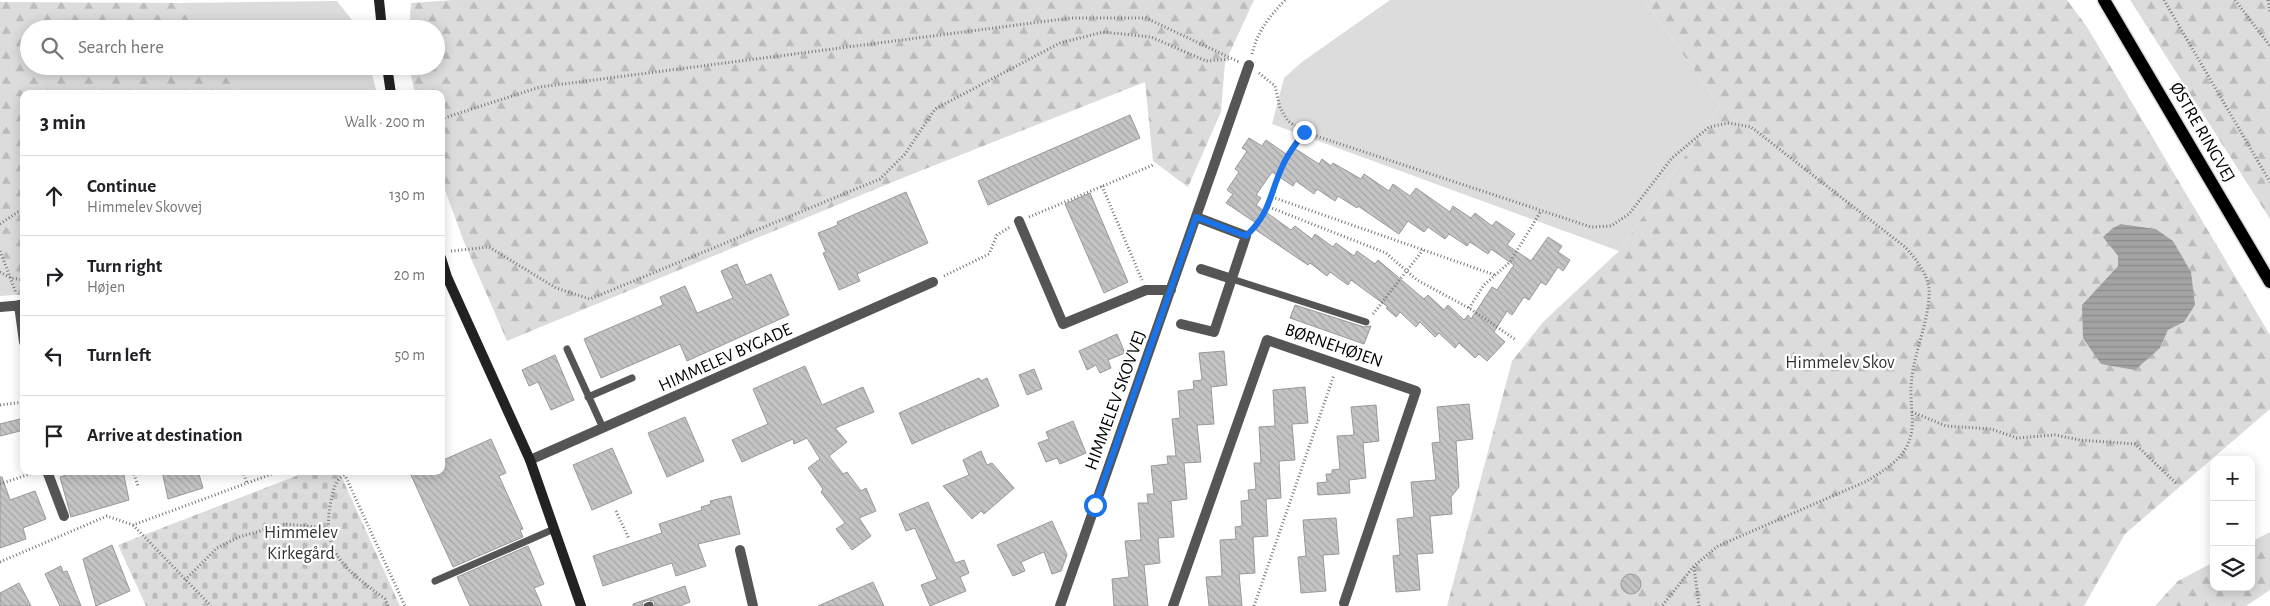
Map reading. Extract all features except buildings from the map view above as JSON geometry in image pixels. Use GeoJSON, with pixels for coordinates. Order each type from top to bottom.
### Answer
{"type":"FeatureCollection","features":[{"type":"Feature","properties":{"kind":"main road","name":"ØSTRE RINGVEJ"},"geometry":{"type":"LineString","coordinates":[[2104,0],[2270,282]]}},
{"type":"Feature","properties":{"kind":"street"},"geometry":{"type":"LineString","coordinates":[[379,0],[381,20]]}},
{"type":"Feature","properties":{"kind":"street","name":"HIMMELEV SKOVVEJ"},"geometry":{"type":"LineString","coordinates":[[1060,606],[1249,65]]}},
{"type":"Feature","properties":{"kind":"street"},"geometry":{"type":"LineString","coordinates":[[388,75],[390,90]]}},
{"type":"Feature","properties":{"kind":"street"},"geometry":{"type":"LineString","coordinates":[[1181,324],[1214,332],[1246,236],[1196,217]]}},
{"type":"Feature","properties":{"kind":"street"},"geometry":{"type":"LineString","coordinates":[[1019,221],[1063,324],[1146,290],[1171,290]]}},
{"type":"Feature","properties":{"kind":"street"},"geometry":{"type":"LineString","coordinates":[[1201,269],[1232,279]]}},
{"type":"Feature","properties":{"kind":"street"},"geometry":{"type":"LineString","coordinates":[[445,280],[530,460],[581,606]]}},
{"type":"Feature","properties":{"kind":"street","name":"HIMMELEV BYGADE"},"geometry":{"type":"LineString","coordinates":[[530,460],[933,282]]}},
{"type":"Feature","properties":{"kind":"street"},"geometry":{"type":"LineString","coordinates":[[0,307],[20,305]]}},
{"type":"Feature","properties":{"kind":"street","name":"BØRNEHØJEN"},"geometry":{"type":"LineString","coordinates":[[1173,606],[1267,340],[1416,391],[1344,603]]}},
{"type":"Feature","properties":{"kind":"street"},"geometry":{"type":"LineString","coordinates":[[49,475],[64,516]]}},
{"type":"Feature","properties":{"kind":"street"},"geometry":{"type":"LineString","coordinates":[[740,550],[752,606]]}},
{"type":"Feature","properties":{"kind":"lane"},"geometry":{"type":"LineString","coordinates":[[1232,279],[1366,322]]}},
{"type":"Feature","properties":{"kind":"lane"},"geometry":{"type":"LineString","coordinates":[[567,349],[602,428]]}},
{"type":"Feature","properties":{"kind":"lane"},"geometry":{"type":"LineString","coordinates":[[588,396],[632,378]]}},
{"type":"Feature","properties":{"kind":"lane"},"geometry":{"type":"LineString","coordinates":[[435,581],[554,529]]}},
{"type":"Feature","properties":{"kind":"path"},"geometry":{"type":"LineString","coordinates":[[1249,65],[1255,39],[1268,19],[1285,0]]}},
{"type":"Feature","properties":{"kind":"path"},"geometry":{"type":"LineString","coordinates":[[2164,0],[2270,182]]}},
{"type":"Feature","properties":{"kind":"path"},"geometry":{"type":"LineString","coordinates":[[2235,0],[2270,46]]}},
{"type":"Feature","properties":{"kind":"path"},"geometry":{"type":"LineString","coordinates":[[2268,0],[2270,12]]}},
{"type":"Feature","properties":{"kind":"path"},"geometry":{"type":"LineString","coordinates":[[445,117],[540,87],[1071,18],[1146,18],[1230,59],[1249,65],[1275,86],[1280,108],[1288,120],[1304,132],[1591,227],[1611,226],[1629,214],[1672,158],[1709,127],[1728,123],[1751,127],[1905,247],[1919,262],[1926,279],[1930,297],[1914,365],[1911,393],[1914,429],[1906,448],[1889,466],[1867,481],[1718,546],[1694,566],[1662,606]]}},
{"type":"Feature","properties":{"kind":"path"},"geometry":{"type":"LineString","coordinates":[[445,252],[489,246],[556,288],[590,299],[880,179],[905,154],[935,109],[1060,43],[1103,32],[1151,37],[1206,61],[1230,59]]}},
{"type":"Feature","properties":{"kind":"path"},"geometry":{"type":"LineString","coordinates":[[1246,236],[1269,207],[1283,164],[1304,132]]}},
{"type":"Feature","properties":{"kind":"path"},"geometry":{"type":"LineString","coordinates":[[956,268],[989,254],[997,235],[1019,221],[1153,165]]}},
{"type":"Feature","properties":{"kind":"path"},"geometry":{"type":"LineString","coordinates":[[1102,186],[1146,290]]}},
{"type":"Feature","properties":{"kind":"path"},"geometry":{"type":"LineString","coordinates":[[1272,197],[1495,275]]}},
{"type":"Feature","properties":{"kind":"path"},"geometry":{"type":"LineString","coordinates":[[1269,207],[1386,253],[1417,280],[1469,308],[1516,340]]}},
{"type":"Feature","properties":{"kind":"path"},"geometry":{"type":"LineString","coordinates":[[0,224],[20,211]]}},
{"type":"Feature","properties":{"kind":"path"},"geometry":{"type":"LineString","coordinates":[[1469,308],[1484,285],[1510,262],[1541,211]]}},
{"type":"Feature","properties":{"kind":"path"},"geometry":{"type":"LineString","coordinates":[[1366,322],[1423,250]]}},
{"type":"Feature","properties":{"kind":"path"},"geometry":{"type":"LineString","coordinates":[[0,251],[20,302]]}},
{"type":"Feature","properties":{"kind":"path"},"geometry":{"type":"LineString","coordinates":[[0,272],[11,278],[20,279]]}},
{"type":"Feature","properties":{"kind":"path"},"geometry":{"type":"LineString","coordinates":[[1254,606],[1338,364]]}},
{"type":"Feature","properties":{"kind":"path"},"geometry":{"type":"LineString","coordinates":[[0,405],[20,402]]}},
{"type":"Feature","properties":{"kind":"path"},"geometry":{"type":"LineString","coordinates":[[1912,412],[1946,426],[1991,429],[2017,438],[2055,434],[2080,440],[2136,444],[2177,484]]}},
{"type":"Feature","properties":{"kind":"path"},"geometry":{"type":"LineString","coordinates":[[0,484],[27,475]]}},
{"type":"Feature","properties":{"kind":"path"},"geometry":{"type":"LineString","coordinates":[[134,475],[138,486]]}},
{"type":"Feature","properties":{"kind":"path"},"geometry":{"type":"LineString","coordinates":[[244,475],[247,484]]}},
{"type":"Feature","properties":{"kind":"path"},"geometry":{"type":"LineString","coordinates":[[133,525],[270,475]]}},
{"type":"Feature","properties":{"kind":"path"},"geometry":{"type":"LineString","coordinates":[[342,475],[335,484],[329,512],[328,528],[332,549],[341,564],[385,599],[388,606]]}},
{"type":"Feature","properties":{"kind":"path"},"geometry":{"type":"LineString","coordinates":[[345,475],[405,606]]}},
{"type":"Feature","properties":{"kind":"path"},"geometry":{"type":"LineString","coordinates":[[616,511],[630,539]]}},
{"type":"Feature","properties":{"kind":"path"},"geometry":{"type":"LineString","coordinates":[[0,562],[107,516],[133,525],[211,606]]}},
{"type":"Feature","properties":{"kind":"path"},"geometry":{"type":"LineString","coordinates":[[185,580],[217,548],[239,537],[285,524],[328,528]]}},
{"type":"Feature","properties":{"kind":"path"},"geometry":{"type":"LineString","coordinates":[[1694,566],[1699,606]]}},
{"type":"Feature","properties":{"kind":"green space"},"geometry":{"type":"Polygon","coordinates":[[[453,0],[1254,0],[1225,63],[1221,112],[1188,187],[1153,161],[1145,82],[905,177],[507,341],[464,242],[445,190],[445,90],[414,90],[411,75],[445,75],[445,20],[410,20],[411,3],[453,0]]]}},
{"type":"Feature","properties":{"kind":"green space"},"geometry":{"type":"Polygon","coordinates":[[[1390,0],[1644,0],[1720,106],[1619,251],[1272,124],[1284,78],[1302,62],[1390,0]]]}},
{"type":"Feature","properties":{"kind":"green space","name":"Himmelev Skov"},"geometry":{"type":"Polygon","coordinates":[[[1644,0],[2067,0],[2087,27],[2270,335],[2270,409],[2215,456],[2210,456],[2210,461],[2125,534],[2084,606],[1447,606],[1512,361],[1543,322],[1619,251],[1720,106],[1644,0]],[[2122,224],[2110,246],[2118,256],[2118,266],[2083,305],[2160,348],[2168,330],[2184,322],[2173,241],[2156,229],[2122,224]]]}},
{"type":"Feature","properties":{"kind":"green space"},"geometry":{"type":"Polygon","coordinates":[[[2130,0],[2270,0],[2270,219],[2130,0]]]}},
{"type":"Feature","properties":{"kind":"green space"},"geometry":{"type":"Polygon","coordinates":[[[337,1],[352,20],[189,20],[178,3],[337,1]]]}},
{"type":"Feature","properties":{"kind":"green space"},"geometry":{"type":"Polygon","coordinates":[[[0,2],[178,3],[189,20],[20,20],[20,75],[225,75],[234,90],[20,90],[20,295],[14,295],[0,255],[0,2]]]}},
{"type":"Feature","properties":{"kind":"green space"},"geometry":{"type":"Polygon","coordinates":[[[225,75],[372,75],[376,90],[234,90],[225,75]]]}},
{"type":"Feature","properties":{"kind":"green space"},"geometry":{"type":"Polygon","coordinates":[[[0,255],[14,295],[0,296],[0,255]]]}},
{"type":"Feature","properties":{"kind":"green space","name":"Himmelev Kirkegård"},"geometry":{"type":"Polygon","coordinates":[[[299,475],[341,475],[400,606],[146,606],[118,545],[299,475]]]}},
{"type":"Feature","properties":{"kind":"green space"},"geometry":{"type":"Polygon","coordinates":[[[2270,532],[2270,590],[2246,606],[2155,606],[2178,581],[2210,564],[2210,591],[2255,591],[2255,540],[2270,532]]]}},
{"type":"Feature","properties":{"kind":"shaded area"},"geometry":{"type":"Polygon","coordinates":[[[2121,224],[2156,229],[2173,241],[2191,272],[2195,305],[2184,322],[2168,330],[2160,348],[2135,370],[2101,364],[2083,338],[2082,305],[2118,266],[2118,256],[2103,237],[2121,224]]]}},
{"type":"Feature","properties":{"kind":"route"},"geometry":{"type":"LineString","coordinates":[[1095,505],[1196,217],[1246,236],[1269,207],[1283,164],[1304,132]]}}]}
